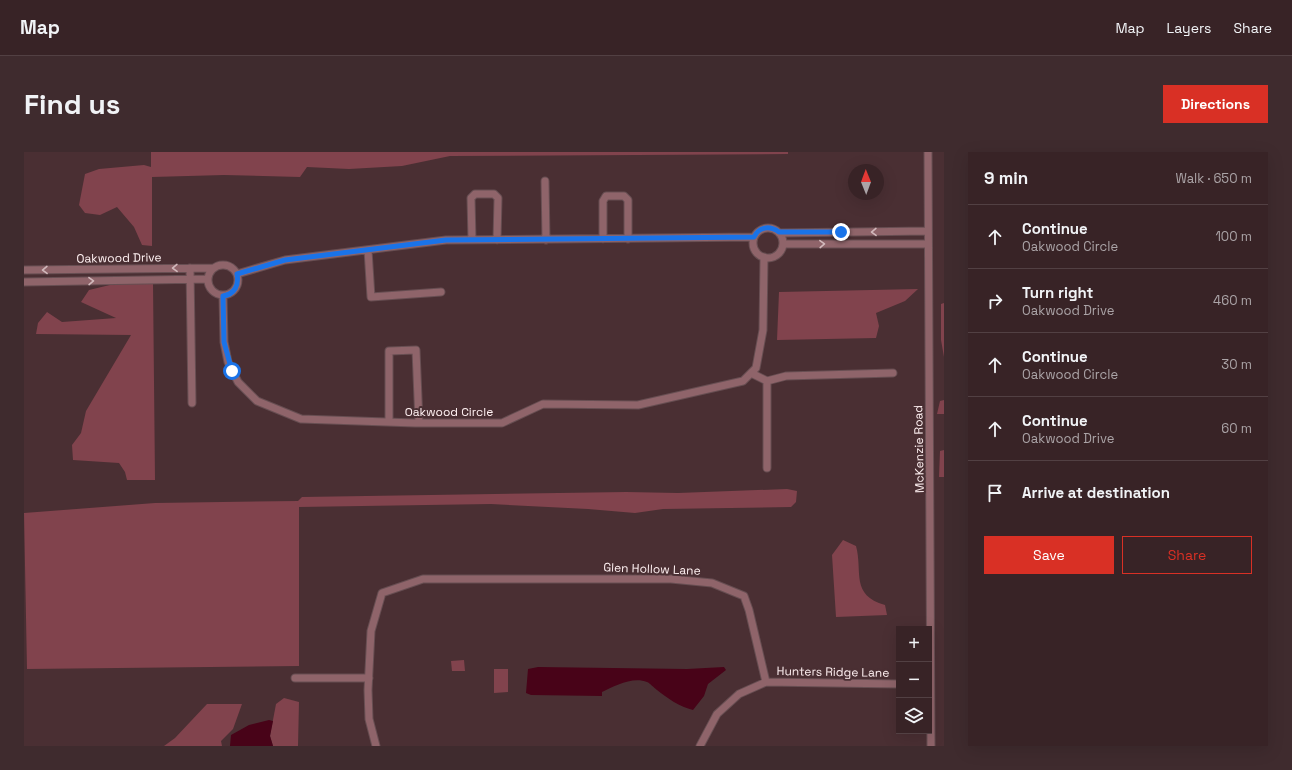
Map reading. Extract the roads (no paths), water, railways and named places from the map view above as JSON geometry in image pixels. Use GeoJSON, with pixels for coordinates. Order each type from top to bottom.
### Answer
{"type":"FeatureCollection","features":[{"type":"Feature","properties":{"kind":"street","name":"McKenzie Road"},"geometry":{"type":"LineString","coordinates":[[928,152],[930,338],[929,428],[931,505],[930,662]]}},
{"type":"Feature","properties":{"kind":"street"},"geometry":{"type":"LineString","coordinates":[[545,181],[546,240]]}},
{"type":"Feature","properties":{"kind":"street"},"geometry":{"type":"LineString","coordinates":[[472,240],[471,198],[475,194],[494,194],[498,198],[497,240]]}},
{"type":"Feature","properties":{"kind":"street"},"geometry":{"type":"LineString","coordinates":[[603,239],[602,200],[606,196],[624,196],[628,200],[628,239]]}},
{"type":"Feature","properties":{"kind":"street"},"geometry":{"type":"LineString","coordinates":[[779,232],[783,244],[777,255],[772,257],[764,257],[755,251],[753,246],[756,232],[765,228],[775,229],[779,232],[928,231]]}},
{"type":"Feature","properties":{"kind":"street"},"geometry":{"type":"LineString","coordinates":[[237,274],[285,260],[424,242],[472,240],[754,237]]}},
{"type":"Feature","properties":{"kind":"street"},"geometry":{"type":"LineString","coordinates":[[783,244],[928,244]]}},
{"type":"Feature","properties":{"kind":"street"},"geometry":{"type":"LineString","coordinates":[[368,250],[371,297],[441,292]]}},
{"type":"Feature","properties":{"kind":"street"},"geometry":{"type":"LineString","coordinates":[[764,257],[763,330],[756,368],[751,373],[767,380],[786,376],[893,373]]}},
{"type":"Feature","properties":{"kind":"street"},"geometry":{"type":"LineString","coordinates":[[225,265],[237,274],[238,284],[235,289],[227,295],[223,296],[213,292],[207,284],[208,274],[214,268],[225,265]]}},
{"type":"Feature","properties":{"kind":"street"},"geometry":{"type":"LineString","coordinates":[[190,268],[192,402]]}},
{"type":"Feature","properties":{"kind":"street","name":"Oakwood Drive"},"geometry":{"type":"LineString","coordinates":[[24,270],[214,268]]}},
{"type":"Feature","properties":{"kind":"street","name":"Oakwood Drive"},"geometry":{"type":"LineString","coordinates":[[24,282],[207,279]]}},
{"type":"Feature","properties":{"kind":"street","name":"Oakwood Circle"},"geometry":{"type":"LineString","coordinates":[[223,296],[224,342],[228,362],[238,382],[257,401],[301,419],[419,423],[502,423],[533,407],[552,403],[638,405],[743,381],[751,373]]}},
{"type":"Feature","properties":{"kind":"street"},"geometry":{"type":"LineString","coordinates":[[389,422],[389,351],[416,350],[419,423]]}},
{"type":"Feature","properties":{"kind":"street"},"geometry":{"type":"LineString","coordinates":[[767,380],[767,468]]}},
{"type":"Feature","properties":{"kind":"street","name":"Glen Hollow Lane"},"geometry":{"type":"LineString","coordinates":[[369,678],[371,631],[382,593],[423,580],[671,579],[712,582],[744,596],[749,610],[766,682]]}},
{"type":"Feature","properties":{"kind":"street"},"geometry":{"type":"LineString","coordinates":[[295,678],[369,678],[369,719],[376,746]]}},
{"type":"Feature","properties":{"kind":"street","name":"Hunters Ridge Lane"},"geometry":{"type":"LineString","coordinates":[[700,746],[717,714],[739,694],[766,682],[896,684]]}},
{"type":"Feature","properties":{"kind":"street","name":"McKenzie Road"},"geometry":{"type":"LineString","coordinates":[[930,698],[931,746]]}}]}
